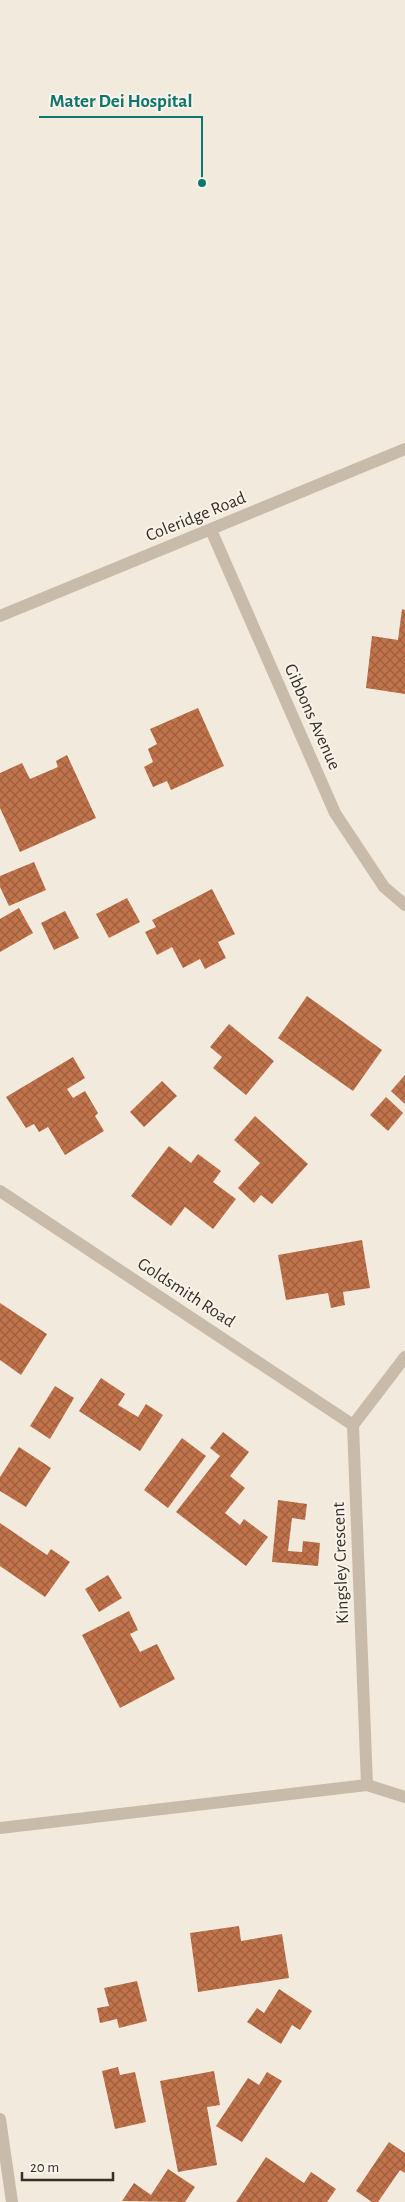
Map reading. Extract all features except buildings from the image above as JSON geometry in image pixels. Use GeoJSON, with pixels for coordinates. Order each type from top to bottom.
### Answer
{"type":"FeatureCollection","features":[{"type":"Feature","properties":{"kind":"street","name":"Coleridge Road"},"geometry":{"type":"LineString","coordinates":[[0,616],[405,449]]}},
{"type":"Feature","properties":{"kind":"street","name":"Gibbons Avenue"},"geometry":{"type":"LineString","coordinates":[[211,530],[335,813],[384,887],[405,905]]}},
{"type":"Feature","properties":{"kind":"street","name":"Goldsmith Road"},"geometry":{"type":"LineString","coordinates":[[0,1191],[353,1424]]}},
{"type":"Feature","properties":{"kind":"street"},"geometry":{"type":"LineString","coordinates":[[353,1424],[405,1357]]}},
{"type":"Feature","properties":{"kind":"street","name":"Kingsley Crescent"},"geometry":{"type":"LineString","coordinates":[[353,1424],[367,1785]]}},
{"type":"Feature","properties":{"kind":"street"},"geometry":{"type":"LineString","coordinates":[[0,1828],[367,1785],[405,1797]]}},
{"type":"Feature","properties":{"kind":"street"},"geometry":{"type":"LineString","coordinates":[[0,2119],[12,2202]]}},
{"type":"Feature","properties":{"kind":"place","name":"Mater Dei Hospital"},"geometry":{"type":"Point","coordinates":[202,183]}}]}
